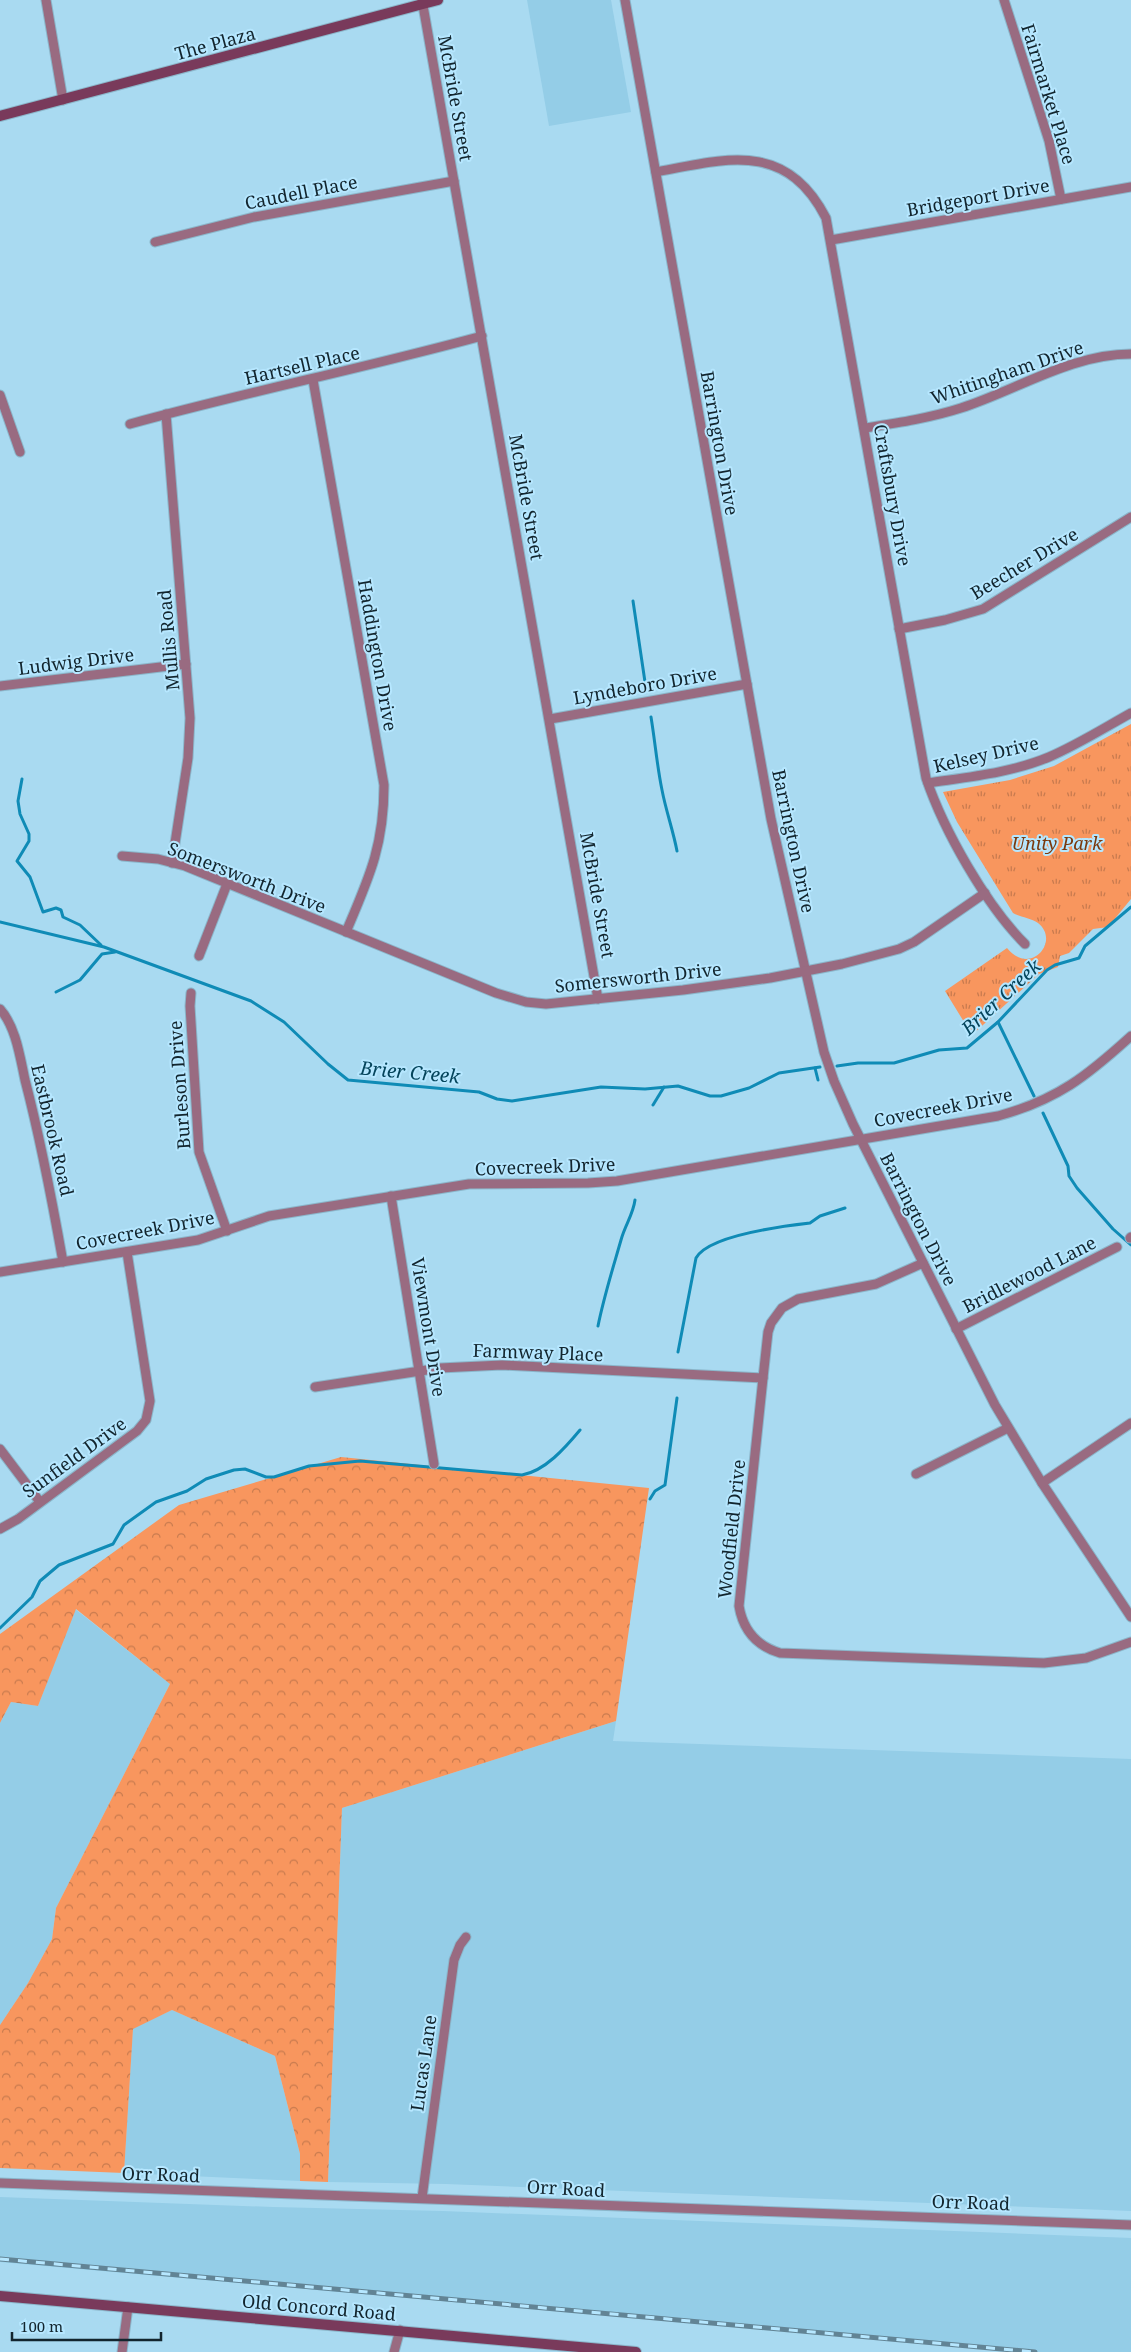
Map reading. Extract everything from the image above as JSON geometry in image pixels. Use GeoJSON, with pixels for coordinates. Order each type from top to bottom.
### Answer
{"type":"FeatureCollection","features":[{"type":"Feature","properties":{"kind":"street"},"geometry":{"type":"LineString","coordinates":[[46,0],[63,100]]}},
{"type":"Feature","properties":{"kind":"street","name":"The Plaza"},"geometry":{"type":"LineString","coordinates":[[0,116],[422,2],[438,0]]}},
{"type":"Feature","properties":{"kind":"street","name":"Barrington Drive"},"geometry":{"type":"LineString","coordinates":[[625,0],[771,819],[805,971],[829,1067],[861,1140],[1008,1428],[1042,1483],[1131,1617]]}},
{"type":"Feature","properties":{"kind":"street","name":"Fairmarket Place"},"geometry":{"type":"LineString","coordinates":[[1004,0],[1049,141],[1061,199]]}},
{"type":"Feature","properties":{"kind":"street","name":"McBride Street"},"geometry":{"type":"LineString","coordinates":[[422,2],[598,999]]}},
{"type":"Feature","properties":{"kind":"street","name":"Craftsbury Drive"},"geometry":{"type":"LineString","coordinates":[[656,172],[733,159],[755,160],[789,174],[810,192],[826,218],[928,784],[947,828],[985,893],[1009,928],[1025,944]]}},
{"type":"Feature","properties":{"kind":"street","name":"Caudell Place"},"geometry":{"type":"LineString","coordinates":[[155,242],[254,217],[454,182]]}},
{"type":"Feature","properties":{"kind":"street","name":"Bridgeport Drive"},"geometry":{"type":"LineString","coordinates":[[831,240],[1131,187]]}},
{"type":"Feature","properties":{"kind":"street","name":"Hartsell Place"},"geometry":{"type":"LineString","coordinates":[[130,424],[482,336]]}},
{"type":"Feature","properties":{"kind":"street","name":"Whitingham Drive"},"geometry":{"type":"LineString","coordinates":[[865,428],[921,419],[960,408],[1075,363],[1105,356],[1131,354]]}},
{"type":"Feature","properties":{"kind":"street","name":"Haddington Drive"},"geometry":{"type":"LineString","coordinates":[[312,380],[384,785],[384,812],[378,850],[346,932]]}},
{"type":"Feature","properties":{"kind":"street"},"geometry":{"type":"LineString","coordinates":[[0,395],[20,452]]}},
{"type":"Feature","properties":{"kind":"street","name":"Mullis Road"},"geometry":{"type":"LineString","coordinates":[[166,414],[190,734],[172,862]]}},
{"type":"Feature","properties":{"kind":"street","name":"Beecher Drive"},"geometry":{"type":"LineString","coordinates":[[899,629],[944,620],[983,609],[1131,517]]}},
{"type":"Feature","properties":{"kind":"street","name":"Ludwig Drive"},"geometry":{"type":"LineString","coordinates":[[0,686],[186,664]]}},
{"type":"Feature","properties":{"kind":"street","name":"Lyndeboro Drive"},"geometry":{"type":"LineString","coordinates":[[550,719],[746,684]]}},
{"type":"Feature","properties":{"kind":"street","name":"Kelsey Drive"},"geometry":{"type":"LineString","coordinates":[[928,784],[1008,770],[1034,762],[1067,748],[1131,713]]}},
{"type":"Feature","properties":{"kind":"street","name":"Somersworth Drive"},"geometry":{"type":"LineString","coordinates":[[122,856],[172,862],[506,997],[546,1004],[683,990],[805,971],[899,949],[914,942],[985,893]]}},
{"type":"Feature","properties":{"kind":"street"},"geometry":{"type":"LineString","coordinates":[[199,956],[227,884]]}},
{"type":"Feature","properties":{"kind":"street","name":"Burleson Drive"},"geometry":{"type":"LineString","coordinates":[[191,993],[190,1006],[198,1146],[204,1171],[226,1231]]}},
{"type":"Feature","properties":{"kind":"street","name":"Eastbrook Road"},"geometry":{"type":"LineString","coordinates":[[0,1009],[8,1020],[18,1052],[46,1163],[63,1262]]}},
{"type":"Feature","properties":{"kind":"street","name":"Covecreek Drive"},"geometry":{"type":"LineString","coordinates":[[0,1272],[198,1240],[269,1216],[391,1196],[469,1184],[617,1181],[998,1116],[1043,1101],[1078,1081],[1131,1036]]}},
{"type":"Feature","properties":{"kind":"street","name":"Viewmont Drive"},"geometry":{"type":"LineString","coordinates":[[391,1196],[434,1464]]}},
{"type":"Feature","properties":{"kind":"street","name":"Bridlewood Lane"},"geometry":{"type":"LineString","coordinates":[[956,1329],[1117,1247]]}},
{"type":"Feature","properties":{"kind":"street","name":"Sunfield Drive"},"geometry":{"type":"LineString","coordinates":[[0,1529],[18,1519],[137,1431],[146,1420],[150,1411],[150,1401],[127,1252]]}},
{"type":"Feature","properties":{"kind":"street","name":"Woodfield Drive"},"geometry":{"type":"LineString","coordinates":[[923,1263],[876,1284],[798,1299],[787,1304],[778,1312],[770,1328],[763,1378],[739,1606],[742,1619],[756,1641],[780,1653],[1044,1663],[1086,1658],[1131,1642]]}},
{"type":"Feature","properties":{"kind":"street","name":"Farmway Place"},"geometry":{"type":"LineString","coordinates":[[314,1387],[474,1365],[763,1378]]}},
{"type":"Feature","properties":{"kind":"street"},"geometry":{"type":"LineString","coordinates":[[1042,1483],[1131,1423]]}},
{"type":"Feature","properties":{"kind":"street"},"geometry":{"type":"LineString","coordinates":[[916,1474],[1008,1428]]}},
{"type":"Feature","properties":{"kind":"street"},"geometry":{"type":"LineString","coordinates":[[0,1449],[40,1502]]}},
{"type":"Feature","properties":{"kind":"street","name":"Lucas Lane"},"geometry":{"type":"LineString","coordinates":[[422,2198],[454,1960],[460,1945],[466,1937]]}},
{"type":"Feature","properties":{"kind":"street","name":"Orr Road"},"geometry":{"type":"LineString","coordinates":[[0,2183],[248,2194],[422,2198],[1131,2225]]}},
{"type":"Feature","properties":{"kind":"street","name":"Old Concord Road"},"geometry":{"type":"LineString","coordinates":[[0,2296],[636,2352]]}},
{"type":"Feature","properties":{"kind":"street"},"geometry":{"type":"LineString","coordinates":[[122,2352],[128,2307]]}},
{"type":"Feature","properties":{"kind":"street"},"geometry":{"type":"LineString","coordinates":[[394,2352],[400,2330]]}},
{"type":"Feature","properties":{"kind":"shaded area"},"geometry":{"type":"Polygon","coordinates":[[[527,0],[611,0],[631,112],[549,126],[527,0]]]}},
{"type":"Feature","properties":{"kind":"shaded area"},"geometry":{"type":"Polygon","coordinates":[[[75,1609],[170,1684],[56,1908],[52,1939],[28,1983],[0,2025],[0,1723],[11,1702],[38,1706],[75,1609]]]}},
{"type":"Feature","properties":{"kind":"shaded area"},"geometry":{"type":"Polygon","coordinates":[[[616,1721],[613,1741],[1131,1759],[1131,2211],[446,2184],[328,2182],[342,1808],[616,1721]]]}},
{"type":"Feature","properties":{"kind":"shaded area"},"geometry":{"type":"Polygon","coordinates":[[[172,2010],[275,2056],[300,2154],[300,2181],[124,2173],[133,2028],[172,2010]]]}},
{"type":"Feature","properties":{"kind":"shaded area"},"geometry":{"type":"Polygon","coordinates":[[[0,2197],[443,2211],[1131,2238],[1131,2352],[1020,2352],[0,2262],[0,2197]]]}},
{"type":"Feature","properties":{"kind":"green space","name":"Unity Park"},"geometry":{"type":"Polygon","coordinates":[[[1131,724],[1131,899],[1108,927],[1093,929],[1069,953],[1060,956],[1058,967],[1039,974],[972,1035],[945,991],[1007,948],[1016,956],[1025,959],[1033,958],[1040,953],[1046,939],[1044,930],[1038,923],[1013,913],[957,822],[943,792],[1010,780],[1054,766],[1131,724]]]}},
{"type":"Feature","properties":{"kind":"green space"},"geometry":{"type":"Polygon","coordinates":[[[341,1457],[649,1488],[616,1721],[342,1808],[328,2182],[300,2181],[300,2154],[275,2056],[172,2010],[133,2029],[124,2173],[0,2168],[0,2025],[28,1983],[52,1939],[56,1908],[170,1684],[76,1609],[38,1706],[11,1702],[0,1723],[0,1634],[179,1505],[341,1457]]]}},
{"type":"Feature","properties":{"kind":"waterway"},"geometry":{"type":"LineString","coordinates":[[633,601],[645,682]]}},
{"type":"Feature","properties":{"kind":"waterway"},"geometry":{"type":"LineString","coordinates":[[651,717],[662,790],[677,851]]}},
{"type":"Feature","properties":{"kind":"waterway"},"geometry":{"type":"LineString","coordinates":[[22,779],[18,801],[20,814],[29,834],[29,841],[17,861],[30,877],[43,912],[56,908],[61,910],[63,917],[80,925],[101,945]]}},
{"type":"Feature","properties":{"kind":"waterway","name":"Brier Creek"},"geometry":{"type":"LineString","coordinates":[[837,1066],[858,1063],[894,1063],[939,1050],[967,1048],[998,1022],[1047,970],[1055,965],[1079,958],[1085,946],[1131,907]]}},
{"type":"Feature","properties":{"kind":"waterway","name":"Brier Creek"},"geometry":{"type":"LineString","coordinates":[[0,922],[104,947],[251,1001],[284,1022],[328,1064],[348,1080],[479,1092],[497,1099],[512,1101],[601,1087],[645,1089],[678,1086],[710,1096],[721,1096],[749,1088],[779,1073],[820,1067]]}},
{"type":"Feature","properties":{"kind":"waterway"},"geometry":{"type":"LineString","coordinates":[[56,992],[80,980],[102,954],[115,952]]}},
{"type":"Feature","properties":{"kind":"waterway"},"geometry":{"type":"LineString","coordinates":[[998,1022],[1034,1096]]}},
{"type":"Feature","properties":{"kind":"waterway"},"geometry":{"type":"LineString","coordinates":[[815,1068],[818,1080]]}},
{"type":"Feature","properties":{"kind":"waterway"},"geometry":{"type":"LineString","coordinates":[[653,1105],[664,1087]]}},
{"type":"Feature","properties":{"kind":"waterway"},"geometry":{"type":"LineString","coordinates":[[1043,1113],[1068,1166],[1069,1176],[1077,1188],[1113,1229],[1131,1245]]}},
{"type":"Feature","properties":{"kind":"waterway"},"geometry":{"type":"LineString","coordinates":[[598,1326],[621,1240],[635,1200]]}},
{"type":"Feature","properties":{"kind":"waterway"},"geometry":{"type":"LineString","coordinates":[[678,1352],[696,1258],[704,1250],[716,1243],[748,1233],[810,1223],[820,1216],[845,1208]]}},
{"type":"Feature","properties":{"kind":"waterway"},"geometry":{"type":"LineString","coordinates":[[650,1499],[655,1491],[665,1485],[677,1398]]}},
{"type":"Feature","properties":{"kind":"waterway"},"geometry":{"type":"LineString","coordinates":[[0,1628],[32,1597],[40,1581],[59,1565],[113,1544],[124,1525],[156,1502],[187,1491],[206,1479],[234,1470],[245,1469],[266,1477],[274,1477],[309,1466],[360,1461],[522,1475],[547,1464],[580,1430]]}},
{"type":"Feature","properties":{"kind":"railway"},"geometry":{"type":"LineString","coordinates":[[0,2259],[1035,2352]]}}]}
